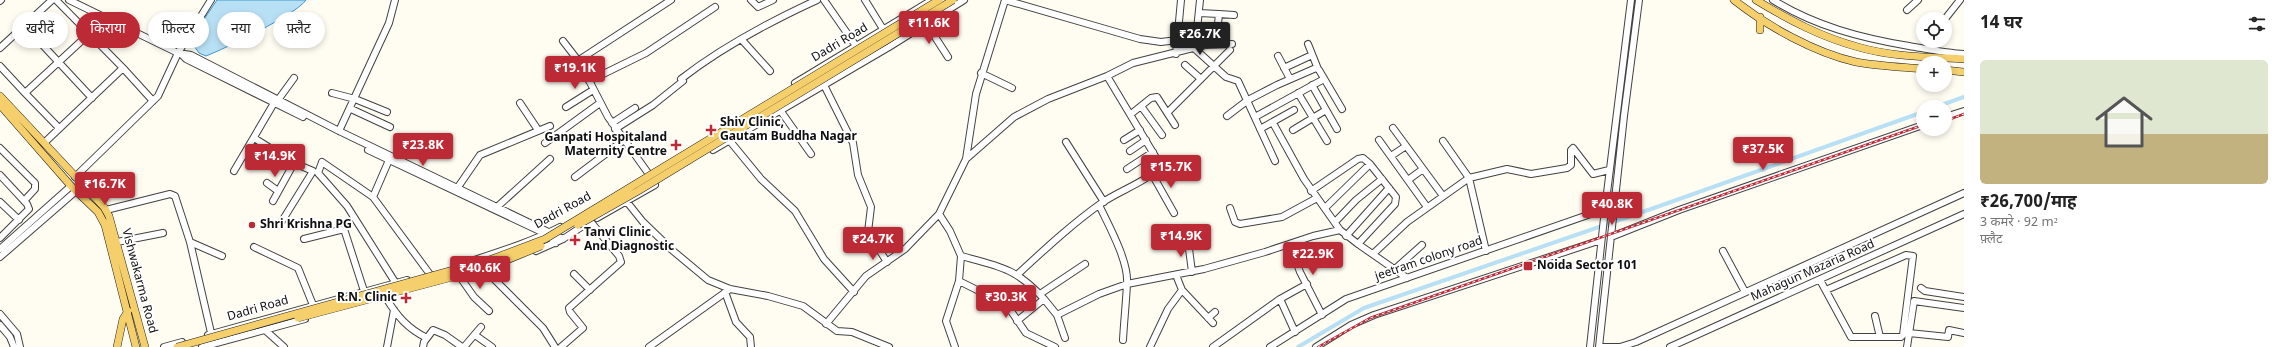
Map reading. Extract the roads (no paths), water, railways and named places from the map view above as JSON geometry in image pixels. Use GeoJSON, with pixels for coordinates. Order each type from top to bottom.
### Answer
{"type":"FeatureCollection","features":[{"type":"Feature","properties":{"kind":"main road"},"geometry":{"type":"LineString","coordinates":[[177,347],[492,259],[545,239],[939,0]]}},
{"type":"Feature","properties":{"kind":"main road"},"geometry":{"type":"LineString","coordinates":[[194,347],[490,268],[543,245],[638,191],[953,0]]}},
{"type":"Feature","properties":{"kind":"main road"},"geometry":{"type":"LineString","coordinates":[[1734,0],[1784,32],[1832,54],[1856,62],[1916,68]]}},
{"type":"Feature","properties":{"kind":"main road"},"geometry":{"type":"LineString","coordinates":[[1759,1],[1788,19],[1822,35],[1859,48],[1889,54],[1928,53],[1939,56]]}},
{"type":"Feature","properties":{"kind":"main road"},"geometry":{"type":"LineString","coordinates":[[1760,17],[1760,30]]}},
{"type":"Feature","properties":{"kind":"main road"},"geometry":{"type":"LineString","coordinates":[[1952,59],[1964,60]]}},
{"type":"Feature","properties":{"kind":"main road"},"geometry":{"type":"LineString","coordinates":[[1952,71],[1964,72]]}},
{"type":"Feature","properties":{"kind":"main road","name":"Vishwakarma Road"},"geometry":{"type":"LineString","coordinates":[[0,96],[106,210],[112,223],[145,347]]}},
{"type":"Feature","properties":{"kind":"main road","name":"Vishwakarma Road"},"geometry":{"type":"LineString","coordinates":[[1,109],[71,189],[98,212],[105,225],[136,347]]}},
{"type":"Feature","properties":{"kind":"main road"},"geometry":{"type":"LineString","coordinates":[[117,347],[123,319],[128,311]]}},
{"type":"Feature","properties":{"kind":"street"},"geometry":{"type":"LineString","coordinates":[[39,12],[52,0]]}},
{"type":"Feature","properties":{"kind":"street"},"geometry":{"type":"LineString","coordinates":[[56,0],[76,19]]}},
{"type":"Feature","properties":{"kind":"street"},"geometry":{"type":"LineString","coordinates":[[69,0],[180,54],[186,59],[275,100],[456,189],[563,239]]}},
{"type":"Feature","properties":{"kind":"street"},"geometry":{"type":"LineString","coordinates":[[75,177],[161,93],[180,54],[211,0]]}},
{"type":"Feature","properties":{"kind":"street"},"geometry":{"type":"LineString","coordinates":[[339,131],[389,23],[395,0]]}},
{"type":"Feature","properties":{"kind":"street"},"geometry":{"type":"LineString","coordinates":[[580,63],[582,58],[671,0]]}},
{"type":"Feature","properties":{"kind":"street"},"geometry":{"type":"LineString","coordinates":[[751,0],[758,7],[773,0]]}},
{"type":"Feature","properties":{"kind":"street"},"geometry":{"type":"LineString","coordinates":[[615,129],[653,105],[683,82],[681,79],[705,60],[782,16],[817,0]]}},
{"type":"Feature","properties":{"kind":"street"},"geometry":{"type":"LineString","coordinates":[[824,0],[856,46]]}},
{"type":"Feature","properties":{"kind":"street"},"geometry":{"type":"LineString","coordinates":[[865,0],[883,30]]}},
{"type":"Feature","properties":{"kind":"street","name":"Dadri Road"},"geometry":{"type":"LineString","coordinates":[[164,347],[429,273],[508,249],[548,233],[932,0]]}},
{"type":"Feature","properties":{"kind":"street","name":"Dadri Road"},"geometry":{"type":"LineString","coordinates":[[202,347],[486,271],[556,243],[590,221],[627,202],[729,140],[824,86],[964,0]]}},
{"type":"Feature","properties":{"kind":"street"},"geometry":{"type":"LineString","coordinates":[[826,324],[866,276],[905,249],[939,214],[966,159],[976,94],[981,73],[1005,0],[1140,40],[1161,42],[1177,40]]}},
{"type":"Feature","properties":{"kind":"street"},"geometry":{"type":"LineString","coordinates":[[1176,54],[1181,0]]}},
{"type":"Feature","properties":{"kind":"street"},"geometry":{"type":"LineString","coordinates":[[1195,49],[1200,0]]}},
{"type":"Feature","properties":{"kind":"street"},"geometry":{"type":"LineString","coordinates":[[1590,347],[1601,240],[1631,0]]}},
{"type":"Feature","properties":{"kind":"street"},"geometry":{"type":"LineString","coordinates":[[1639,0],[1599,347],[1620,347],[1636,342],[1964,193]]}},
{"type":"Feature","properties":{"kind":"street"},"geometry":{"type":"LineString","coordinates":[[1773,0],[1793,12],[1832,28],[1870,39],[1928,53],[1964,54]]}},
{"type":"Feature","properties":{"kind":"street"},"geometry":{"type":"LineString","coordinates":[[1907,10],[1918,0]]}},
{"type":"Feature","properties":{"kind":"street"},"geometry":{"type":"LineString","coordinates":[[1951,12],[1960,0]]}},
{"type":"Feature","properties":{"kind":"street"},"geometry":{"type":"LineString","coordinates":[[590,81],[646,53],[715,7]]}},
{"type":"Feature","properties":{"kind":"street"},"geometry":{"type":"LineString","coordinates":[[1199,13],[1234,15]]}},
{"type":"Feature","properties":{"kind":"street"},"geometry":{"type":"LineString","coordinates":[[1216,43],[1219,14]]}},
{"type":"Feature","properties":{"kind":"street"},"geometry":{"type":"LineString","coordinates":[[926,23],[948,57]]}},
{"type":"Feature","properties":{"kind":"street"},"geometry":{"type":"LineString","coordinates":[[0,48],[12,36]]}},
{"type":"Feature","properties":{"kind":"street"},"geometry":{"type":"LineString","coordinates":[[742,40],[770,70]]}},
{"type":"Feature","properties":{"kind":"street"},"geometry":{"type":"LineString","coordinates":[[563,41],[580,63],[615,129],[648,173]]}},
{"type":"Feature","properties":{"kind":"street"},"geometry":{"type":"LineString","coordinates":[[966,159],[1009,121],[1023,111],[1048,99],[1107,76],[1133,63],[1176,54],[1216,43],[1231,47],[1168,112]]}},
{"type":"Feature","properties":{"kind":"street"},"geometry":{"type":"LineString","coordinates":[[1308,44],[1318,69],[1342,109]]}},
{"type":"Feature","properties":{"kind":"street"},"geometry":{"type":"LineString","coordinates":[[25,93],[76,46]]}},
{"type":"Feature","properties":{"kind":"street"},"geometry":{"type":"LineString","coordinates":[[45,48],[92,98]]}},
{"type":"Feature","properties":{"kind":"street"},"geometry":{"type":"LineString","coordinates":[[104,48],[153,101]]}},
{"type":"Feature","properties":{"kind":"street"},"geometry":{"type":"LineString","coordinates":[[1928,53],[1929,48]]}},
{"type":"Feature","properties":{"kind":"street"},"geometry":{"type":"LineString","coordinates":[[1195,49],[1228,78],[1238,81],[1275,161]]}},
{"type":"Feature","properties":{"kind":"street"},"geometry":{"type":"LineString","coordinates":[[1284,68],[1312,55]]}},
{"type":"Feature","properties":{"kind":"street"},"geometry":{"type":"LineString","coordinates":[[1278,56],[1290,79]]}},
{"type":"Feature","properties":{"kind":"street"},"geometry":{"type":"LineString","coordinates":[[1185,65],[1201,79]]}},
{"type":"Feature","properties":{"kind":"street"},"geometry":{"type":"LineString","coordinates":[[0,66],[59,128]]}},
{"type":"Feature","properties":{"kind":"street"},"geometry":{"type":"LineString","coordinates":[[44,143],[123,68]]}},
{"type":"Feature","properties":{"kind":"street"},"geometry":{"type":"LineString","coordinates":[[1227,116],[1248,100],[1290,79],[1318,69]]}},
{"type":"Feature","properties":{"kind":"street"},"geometry":{"type":"LineString","coordinates":[[981,73],[1012,88]]}},
{"type":"Feature","properties":{"kind":"street"},"geometry":{"type":"LineString","coordinates":[[1107,76],[1161,166]]}},
{"type":"Feature","properties":{"kind":"street"},"geometry":{"type":"LineString","coordinates":[[234,171],[275,100],[294,78]]}},
{"type":"Feature","properties":{"kind":"street"},"geometry":{"type":"LineString","coordinates":[[1255,117],[1324,79]]}},
{"type":"Feature","properties":{"kind":"street"},"geometry":{"type":"LineString","coordinates":[[1312,85],[1337,129]]}},
{"type":"Feature","properties":{"kind":"street"},"geometry":{"type":"LineString","coordinates":[[824,86],[853,143],[858,175],[870,207],[868,232],[887,262]]}},
{"type":"Feature","properties":{"kind":"street"},"geometry":{"type":"LineString","coordinates":[[566,106],[593,90]]}},
{"type":"Feature","properties":{"kind":"street"},"geometry":{"type":"LineString","coordinates":[[332,93],[355,99],[387,112]]}},
{"type":"Feature","properties":{"kind":"street"},"geometry":{"type":"LineString","coordinates":[[1298,93],[1312,119],[1327,141]]}},
{"type":"Feature","properties":{"kind":"street"},"geometry":{"type":"LineString","coordinates":[[1131,114],[1151,98],[1157,97],[1176,125]]}},
{"type":"Feature","properties":{"kind":"street"},"geometry":{"type":"LineString","coordinates":[[275,100],[389,160],[497,207],[548,233],[556,243]]}},
{"type":"Feature","properties":{"kind":"street"},"geometry":{"type":"LineString","coordinates":[[545,143],[600,102]]}},
{"type":"Feature","properties":{"kind":"street"},"geometry":{"type":"LineString","coordinates":[[520,103],[538,130]]}},
{"type":"Feature","properties":{"kind":"street"},"geometry":{"type":"LineString","coordinates":[[1141,106],[1162,136]]}},
{"type":"Feature","properties":{"kind":"street"},"geometry":{"type":"LineString","coordinates":[[612,123],[635,108]]}},
{"type":"Feature","properties":{"kind":"street"},"geometry":{"type":"LineString","coordinates":[[350,109],[390,127]]}},
{"type":"Feature","properties":{"kind":"street"},"geometry":{"type":"LineString","coordinates":[[780,110],[811,154]]}},
{"type":"Feature","properties":{"kind":"street"},"geometry":{"type":"LineString","coordinates":[[1260,129],[1294,110]]}},
{"type":"Feature","properties":{"kind":"street"},"geometry":{"type":"LineString","coordinates":[[1293,130],[1326,110]]}},
{"type":"Feature","properties":{"kind":"street"},"geometry":{"type":"LineString","coordinates":[[1952,115],[1964,111]]}},
{"type":"Feature","properties":{"kind":"street"},"geometry":{"type":"LineString","coordinates":[[1272,123],[1291,159],[1311,191],[1318,198],[1340,230],[1346,236],[1407,278]]}},
{"type":"Feature","properties":{"kind":"street"},"geometry":{"type":"LineString","coordinates":[[456,189],[480,154],[550,126]]}},
{"type":"Feature","properties":{"kind":"street"},"geometry":{"type":"LineString","coordinates":[[1611,236],[1679,210],[1916,127]]}},
{"type":"Feature","properties":{"kind":"street"},"geometry":{"type":"LineString","coordinates":[[1393,128],[1443,196]]}},
{"type":"Feature","properties":{"kind":"street"},"geometry":{"type":"LineString","coordinates":[[1124,140],[1140,130]]}},
{"type":"Feature","properties":{"kind":"street"},"geometry":{"type":"LineString","coordinates":[[254,138],[294,163],[313,171],[282,220]]}},
{"type":"Feature","properties":{"kind":"street"},"geometry":{"type":"LineString","coordinates":[[574,177],[624,140]]}},
{"type":"Feature","properties":{"kind":"street"},"geometry":{"type":"LineString","coordinates":[[729,140],[761,179],[795,211],[824,259],[854,292]]}},
{"type":"Feature","properties":{"kind":"street"},"geometry":{"type":"LineString","coordinates":[[1130,150],[1146,140]]}},
{"type":"Feature","properties":{"kind":"street"},"geometry":{"type":"LineString","coordinates":[[1379,140],[1427,207]]}},
{"type":"Feature","properties":{"kind":"street"},"geometry":{"type":"LineString","coordinates":[[1443,141],[1469,178],[1486,251]]}},
{"type":"Feature","properties":{"kind":"street"},"geometry":{"type":"LineString","coordinates":[[1066,142],[1102,204],[1121,256],[1128,284],[1123,340]]}},
{"type":"Feature","properties":{"kind":"street"},"geometry":{"type":"LineString","coordinates":[[1391,156],[1406,146]]}},
{"type":"Feature","properties":{"kind":"street"},"geometry":{"type":"LineString","coordinates":[[0,148],[35,183],[35,189],[24,201]]}},
{"type":"Feature","properties":{"kind":"street"},"geometry":{"type":"LineString","coordinates":[[1372,254],[1427,207],[1469,178],[1507,169],[1531,174],[1567,168],[1571,165],[1571,150],[1573,148],[1593,174],[1610,170]]}},
{"type":"Feature","properties":{"kind":"street"},"geometry":{"type":"LineString","coordinates":[[1127,169],[1153,152]]}},
{"type":"Feature","properties":{"kind":"street"},"geometry":{"type":"LineString","coordinates":[[1311,191],[1358,159],[1363,158],[1370,164],[1396,197],[1395,204],[1358,244]]}},
{"type":"Feature","properties":{"kind":"street"},"geometry":{"type":"LineString","coordinates":[[497,207],[550,159]]}},
{"type":"Feature","properties":{"kind":"street"},"geometry":{"type":"LineString","coordinates":[[373,197],[389,160]]}},
{"type":"Feature","properties":{"kind":"street"},"geometry":{"type":"LineString","coordinates":[[1018,274],[1102,204],[1152,174],[1161,166],[1172,160]]}},
{"type":"Feature","properties":{"kind":"street"},"geometry":{"type":"LineString","coordinates":[[396,282],[346,206],[318,173],[322,162],[373,197],[414,249],[429,273]]}},
{"type":"Feature","properties":{"kind":"street"},"geometry":{"type":"LineString","coordinates":[[273,201],[294,163]]}},
{"type":"Feature","properties":{"kind":"street"},"geometry":{"type":"LineString","coordinates":[[1325,208],[1370,164]]}},
{"type":"Feature","properties":{"kind":"street"},"geometry":{"type":"LineString","coordinates":[[1408,180],[1423,169]]}},
{"type":"Feature","properties":{"kind":"street"},"geometry":{"type":"LineString","coordinates":[[1152,174],[1174,213]]}},
{"type":"Feature","properties":{"kind":"street"},"geometry":{"type":"LineString","coordinates":[[0,175],[24,201],[29,209],[0,238]]}},
{"type":"Feature","properties":{"kind":"street"},"geometry":{"type":"LineString","coordinates":[[1335,222],[1356,200],[1382,179]]}},
{"type":"Feature","properties":{"kind":"street"},"geometry":{"type":"LineString","coordinates":[[267,183],[278,191]]}},
{"type":"Feature","properties":{"kind":"street"},"geometry":{"type":"LineString","coordinates":[[1346,236],[1389,188]]}},
{"type":"Feature","properties":{"kind":"street"},"geometry":{"type":"LineString","coordinates":[[0,257],[65,199],[71,189]]}},
{"type":"Feature","properties":{"kind":"street"},"geometry":{"type":"LineString","coordinates":[[0,249],[71,189]]}},
{"type":"Feature","properties":{"kind":"street"},"geometry":{"type":"LineString","coordinates":[[106,210],[173,194],[177,198],[190,242],[214,344]]}},
{"type":"Feature","properties":{"kind":"street"},"geometry":{"type":"LineString","coordinates":[[1230,208],[1235,222],[1240,224],[1282,216],[1318,198]]}},
{"type":"Feature","properties":{"kind":"street"},"geometry":{"type":"LineString","coordinates":[[0,202],[2,210],[19,220]]}},
{"type":"Feature","properties":{"kind":"street"},"geometry":{"type":"LineString","coordinates":[[627,202],[648,227],[698,273],[712,283],[727,291],[768,296],[803,306],[839,332],[852,332],[889,347]]}},
{"type":"Feature","properties":{"kind":"street","name":"jeetram colony road"},"geometry":{"type":"LineString","coordinates":[[1270,347],[1346,299],[1605,210]]}},
{"type":"Feature","properties":{"kind":"street"},"geometry":{"type":"LineString","coordinates":[[939,214],[950,231],[961,256],[959,281],[946,321],[957,346]]}},
{"type":"Feature","properties":{"kind":"street","name":"Mahagun Mazaria Road"},"geometry":{"type":"LineString","coordinates":[[1670,347],[1964,214]]}},
{"type":"Feature","properties":{"kind":"street"},"geometry":{"type":"LineString","coordinates":[[561,347],[583,328],[570,312],[570,308],[621,262],[620,256],[590,221]]}},
{"type":"Feature","properties":{"kind":"street"},"geometry":{"type":"LineString","coordinates":[[304,239],[344,229],[364,291]]}},
{"type":"Feature","properties":{"kind":"street"},"geometry":{"type":"LineString","coordinates":[[1057,315],[1099,294],[1128,284],[1192,272],[1313,236],[1340,230]]}},
{"type":"Feature","properties":{"kind":"street"},"geometry":{"type":"LineString","coordinates":[[117,242],[163,233]]}},
{"type":"Feature","properties":{"kind":"street"},"geometry":{"type":"LineString","coordinates":[[1177,237],[1185,238],[1188,241],[1192,272]]}},
{"type":"Feature","properties":{"kind":"street"},"geometry":{"type":"LineString","coordinates":[[1316,347],[1351,325],[1374,315],[1490,275],[1601,240]]}},
{"type":"Feature","properties":{"kind":"street"},"geometry":{"type":"LineString","coordinates":[[190,242],[222,256]]}},
{"type":"Feature","properties":{"kind":"street"},"geometry":{"type":"LineString","coordinates":[[1290,244],[1322,314]]}},
{"type":"Feature","properties":{"kind":"street"},"geometry":{"type":"LineString","coordinates":[[1395,269],[1422,245]]}},
{"type":"Feature","properties":{"kind":"street"},"geometry":{"type":"LineString","coordinates":[[254,247],[298,268],[313,305]]}},
{"type":"Feature","properties":{"kind":"street"},"geometry":{"type":"LineString","coordinates":[[1723,251],[1745,292]]}},
{"type":"Feature","properties":{"kind":"street"},"geometry":{"type":"LineString","coordinates":[[1820,280],[1851,337],[1901,337],[1903,335],[1913,256],[1906,255],[1826,290]]}},
{"type":"Feature","properties":{"kind":"street"},"geometry":{"type":"LineString","coordinates":[[961,256],[999,266],[1018,274],[1042,296],[1057,315],[1065,338]]}},
{"type":"Feature","properties":{"kind":"street"},"geometry":{"type":"LineString","coordinates":[[1017,321],[1042,296],[1085,264]]}},
{"type":"Feature","properties":{"kind":"street"},"geometry":{"type":"LineString","coordinates":[[1856,264],[1861,275]]}},
{"type":"Feature","properties":{"kind":"street"},"geometry":{"type":"LineString","coordinates":[[486,271],[542,328],[555,347]]}},
{"type":"Feature","properties":{"kind":"street"},"geometry":{"type":"LineString","coordinates":[[574,274],[590,290]]}},
{"type":"Feature","properties":{"kind":"street"},"geometry":{"type":"LineString","coordinates":[[1176,275],[1182,290],[1213,323]]}},
{"type":"Feature","properties":{"kind":"street"},"geometry":{"type":"LineString","coordinates":[[460,277],[474,297],[489,311]]}},
{"type":"Feature","properties":{"kind":"street"},"geometry":{"type":"LineString","coordinates":[[959,281],[999,300],[1007,307],[1026,333],[1056,347]]}},
{"type":"Feature","properties":{"kind":"street"},"geometry":{"type":"LineString","coordinates":[[388,284],[389,297],[394,310],[412,330],[427,338]]}},
{"type":"Feature","properties":{"kind":"street"},"geometry":{"type":"LineString","coordinates":[[1213,346],[1280,299],[1307,284]]}},
{"type":"Feature","properties":{"kind":"street"},"geometry":{"type":"LineString","coordinates":[[1921,288],[1925,291],[1964,297]]}},
{"type":"Feature","properties":{"kind":"street"},"geometry":{"type":"LineString","coordinates":[[1150,347],[1168,309],[1182,290]]}},
{"type":"Feature","properties":{"kind":"street"},"geometry":{"type":"LineString","coordinates":[[648,347],[727,291]]}},
{"type":"Feature","properties":{"kind":"street"},"geometry":{"type":"LineString","coordinates":[[727,291],[736,322],[750,337],[751,347]]}},
{"type":"Feature","properties":{"kind":"street"},"geometry":{"type":"LineString","coordinates":[[1280,299],[1294,332]]}},
{"type":"Feature","properties":{"kind":"street"},"geometry":{"type":"LineString","coordinates":[[1907,347],[1914,301],[1964,308]]}},
{"type":"Feature","properties":{"kind":"street"},"geometry":{"type":"LineString","coordinates":[[387,347],[390,322],[394,310]]}},
{"type":"Feature","properties":{"kind":"street"},"geometry":{"type":"LineString","coordinates":[[1208,318],[1215,312]]}},
{"type":"Feature","properties":{"kind":"street"},"geometry":{"type":"LineString","coordinates":[[0,314],[17,334],[20,347]]}},
{"type":"Feature","properties":{"kind":"street"},"geometry":{"type":"LineString","coordinates":[[1875,316],[1880,337]]}},
{"type":"Feature","properties":{"kind":"street"},"geometry":{"type":"LineString","coordinates":[[0,324],[10,337],[14,347]]}},
{"type":"Feature","properties":{"kind":"street"},"geometry":{"type":"LineString","coordinates":[[1909,332],[1948,337],[1949,330],[1947,324]]}},
{"type":"Feature","properties":{"kind":"street"},"geometry":{"type":"LineString","coordinates":[[423,347],[431,332],[436,330],[463,347],[481,327]]}},
{"type":"Feature","properties":{"kind":"street"},"geometry":{"type":"LineString","coordinates":[[265,330],[284,347]]}},
{"type":"Feature","properties":{"kind":"street"},"geometry":{"type":"LineString","coordinates":[[1949,330],[1964,333]]}},
{"type":"Feature","properties":{"kind":"street"},"geometry":{"type":"LineString","coordinates":[[475,335],[492,347]]}},
{"type":"Feature","properties":{"kind":"street"},"geometry":{"type":"LineString","coordinates":[[568,341],[574,347]]}},
{"type":"Feature","properties":{"kind":"water"},"geometry":{"type":"Polygon","coordinates":[[[217,0],[306,0],[292,12],[273,12],[273,23],[265,27],[265,12],[217,12],[217,48],[224,48],[206,56],[199,53],[196,48],[209,48],[209,12],[217,0]]]}},
{"type":"Feature","properties":{"kind":"waterway"},"geometry":{"type":"LineString","coordinates":[[1952,101],[1964,97]]}},
{"type":"Feature","properties":{"kind":"waterway"},"geometry":{"type":"LineString","coordinates":[[1298,347],[1364,308],[1654,208],[1916,114]]}},
{"type":"Feature","properties":{"kind":"railway"},"geometry":{"type":"LineString","coordinates":[[1952,118],[1964,114]]}},
{"type":"Feature","properties":{"kind":"railway"},"geometry":{"type":"LineString","coordinates":[[1318,347],[1370,318],[1916,127]]}},
{"type":"Feature","properties":{"kind":"place","name":"Shiv Clinic, Gautam Buddha Nagar"},"geometry":{"type":"Point","coordinates":[711,130]}},
{"type":"Feature","properties":{"kind":"place","name":"Ganpati Hospitaland Maternity Centre"},"geometry":{"type":"Point","coordinates":[676,145]}},
{"type":"Feature","properties":{"kind":"place","name":"Shri Krishna PG"},"geometry":{"type":"Point","coordinates":[252,225]}},
{"type":"Feature","properties":{"kind":"place","name":"Tanvi Clinic And Diagnostic"},"geometry":{"type":"Point","coordinates":[575,240]}},
{"type":"Feature","properties":{"kind":"place","name":"Noida Sector 101"},"geometry":{"type":"Point","coordinates":[1528,266]}},
{"type":"Feature","properties":{"kind":"place","name":"R.N. Clinic"},"geometry":{"type":"Point","coordinates":[406,298]}}]}
